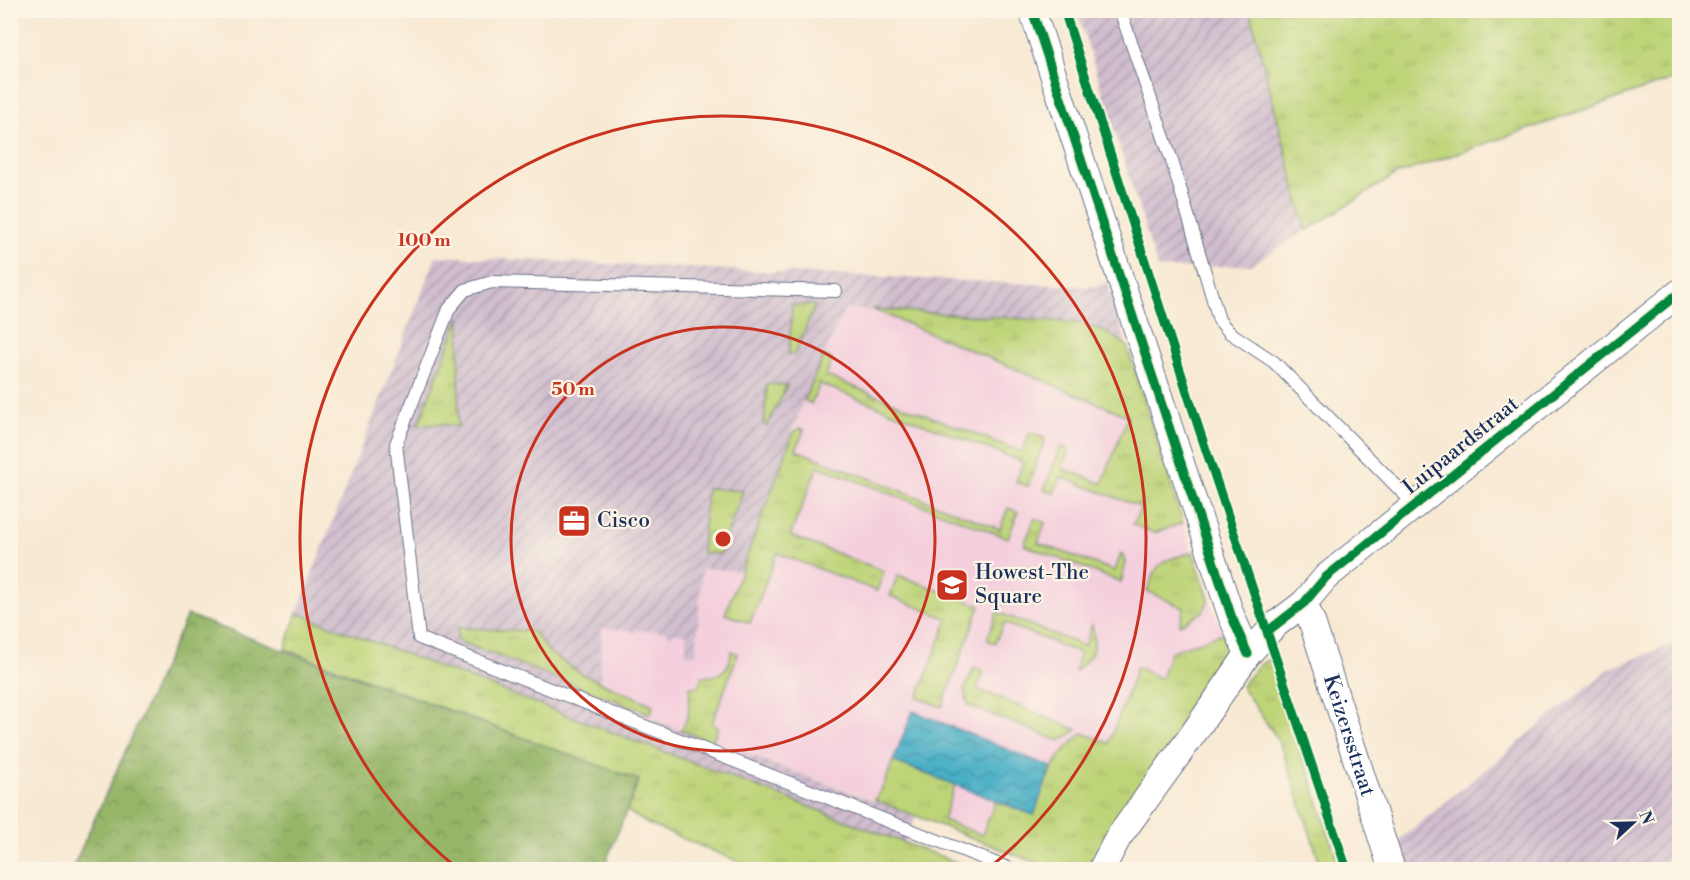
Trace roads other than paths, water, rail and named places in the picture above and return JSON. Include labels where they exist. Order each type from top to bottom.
[{"type":"street","points":[[1032,10],[1232,615],[1248,654]]},
{"type":"street","name":"Luipaardstraat","points":[[1101,870],[1118,838],[1248,654],[1275,625],[1304,603],[1326,578],[1680,292]]},
{"type":"street","name":"Keizersstraat","points":[[1304,603],[1392,870]]},
{"type":"lane","points":[[1120,10],[1172,161],[1219,320],[1229,332],[1274,362],[1416,506]]},
{"type":"lane","points":[[836,291],[492,282],[465,290],[449,309],[396,444],[419,638],[1013,870]]},
{"type":"water","points":[[913,711],[1051,767],[1034,815],[893,761]]},
{"type":"place","name":"Cisco","points":[[574,521]]},
{"type":"place","name":"Howest-The Square","points":[[952,585]]}]
